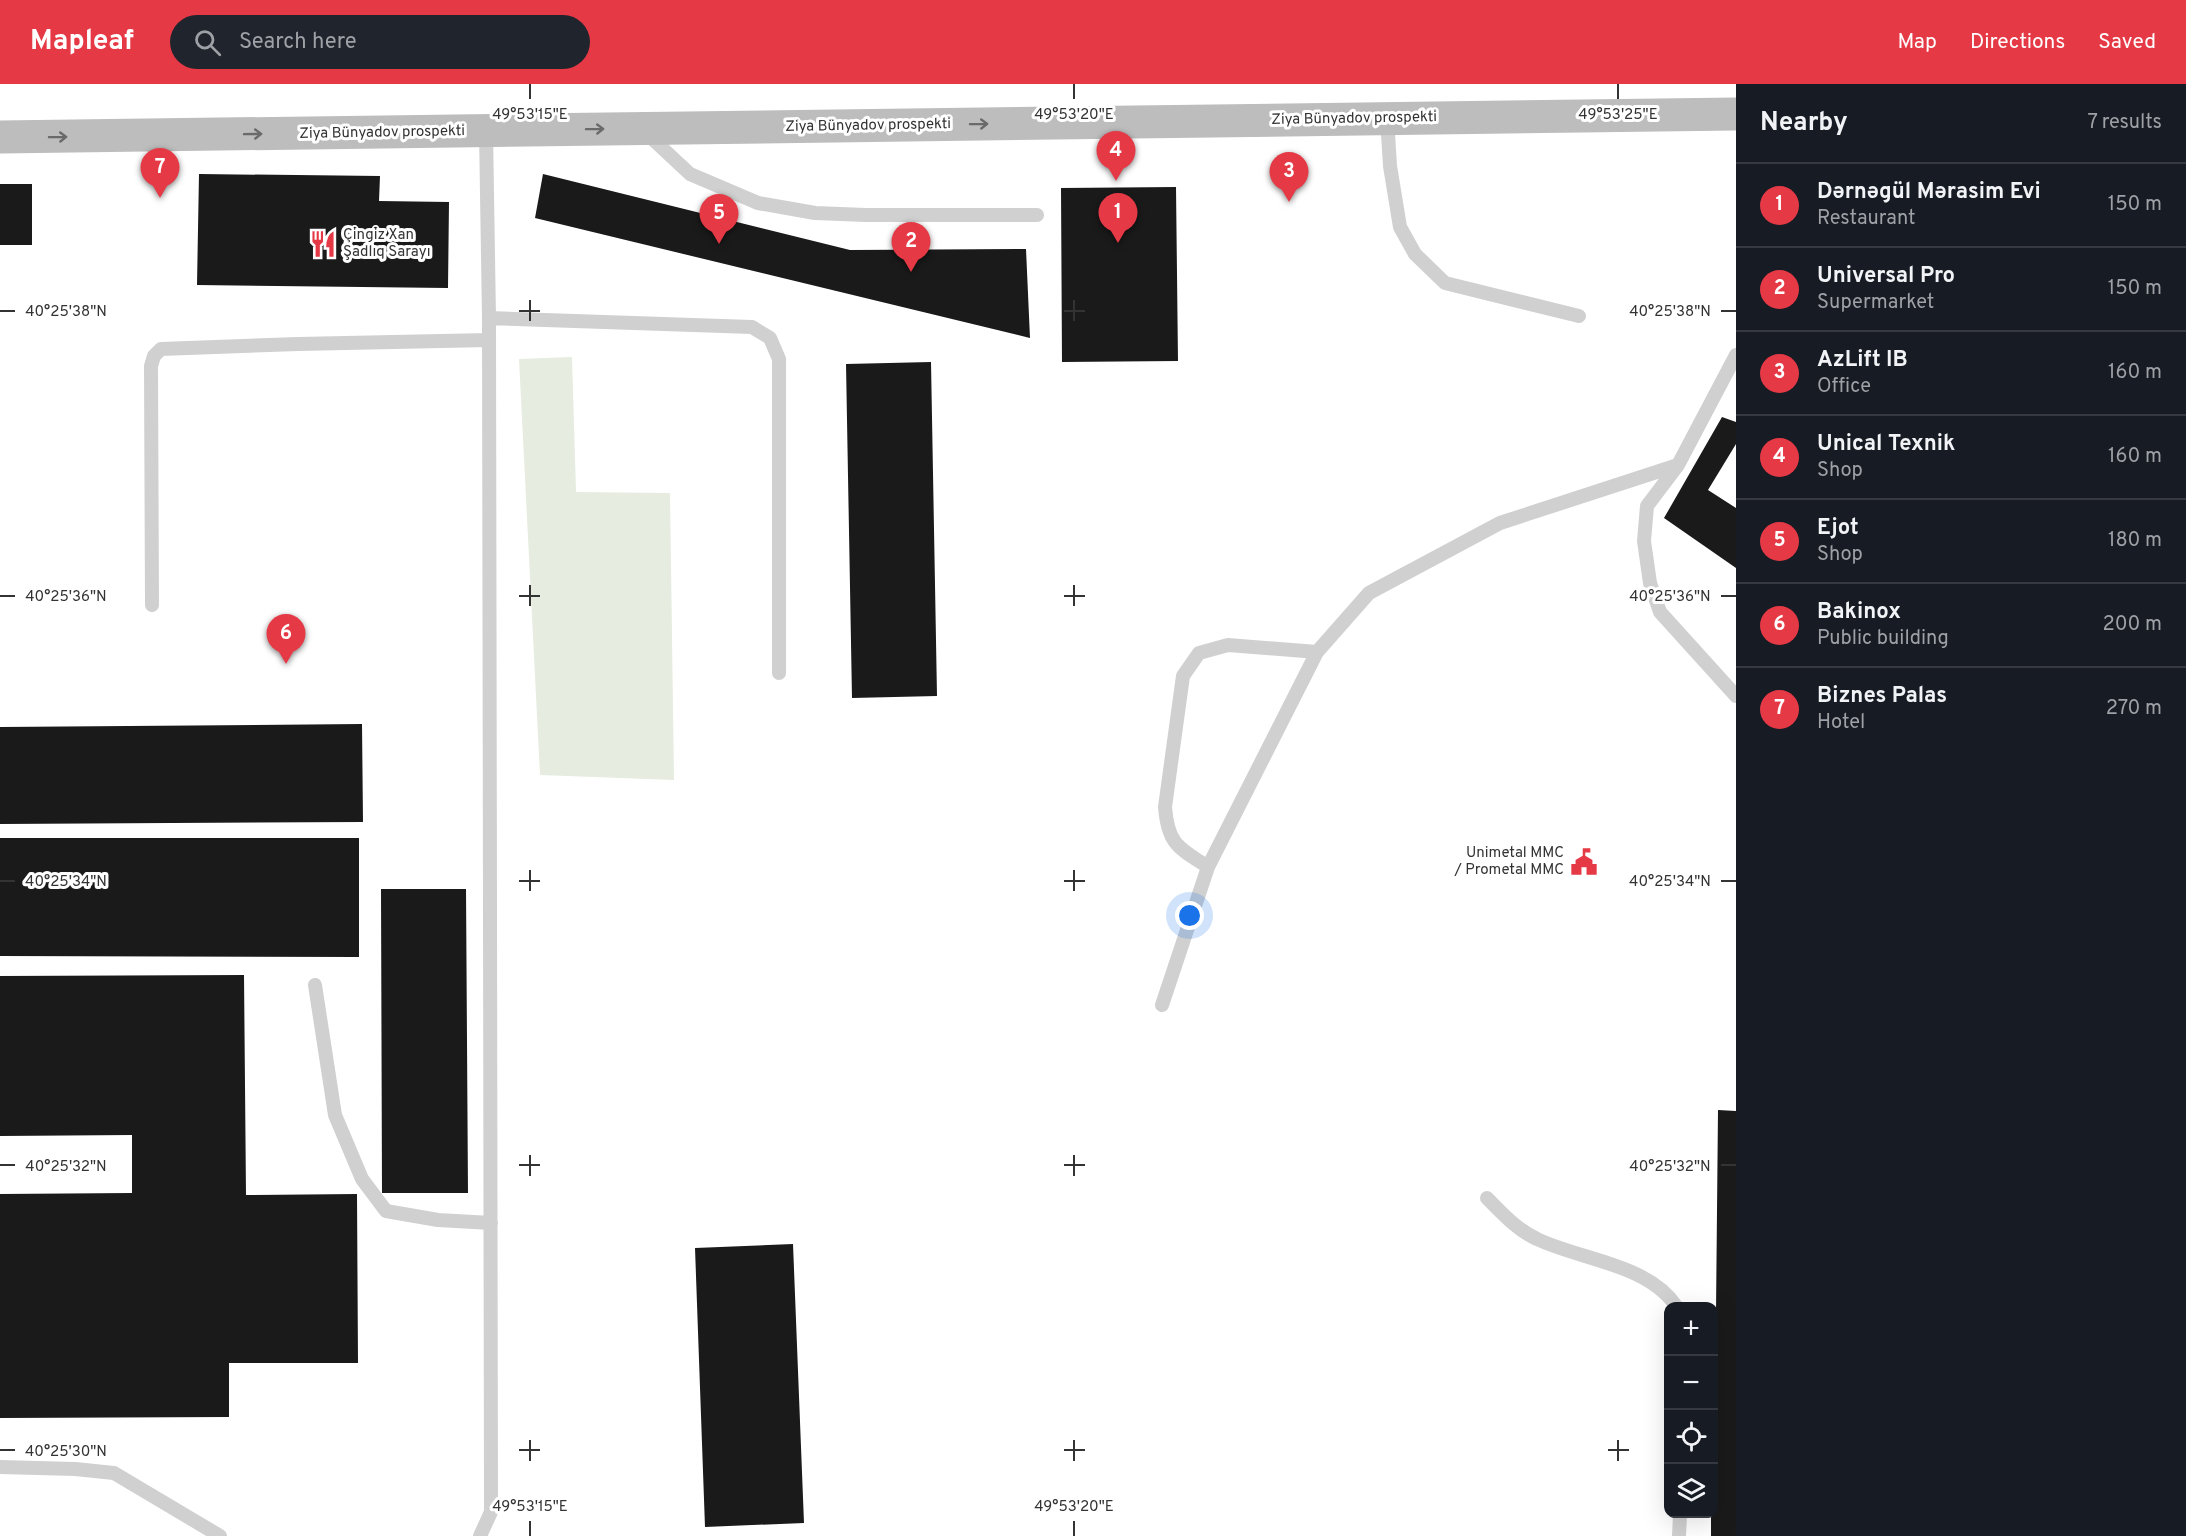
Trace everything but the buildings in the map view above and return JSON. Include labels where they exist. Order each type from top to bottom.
[{"type":"main road","name":"Ziya Bünyadov prospekti","points":[[0,137],[1736,114]]},
{"type":"lane","points":[[1387,118],[1390,166],[1400,227],[1415,254],[1445,283],[1579,316]]},
{"type":"lane","points":[[641,129],[690,174],[758,202],[815,213],[1037,215]]},
{"type":"lane","points":[[480,1536],[491,1512],[489,318],[486,131]]},
{"type":"lane","points":[[489,318],[752,327],[770,338],[779,359],[779,673]]},
{"type":"lane","points":[[152,605],[151,366],[154,356],[161,349],[489,339]]},
{"type":"lane","points":[[1736,355],[1678,465],[1647,506],[1644,541],[1650,583],[1660,612],[1736,696]]},
{"type":"lane","points":[[1162,1005],[1208,867],[1317,652],[1368,593],[1500,523],[1678,465]]},
{"type":"lane","points":[[1208,867],[1179,848],[1167,829],[1165,807],[1183,676],[1199,653],[1228,645],[1317,652]]},
{"type":"lane","points":[[315,985],[335,1115],[362,1179],[386,1211],[438,1220],[490,1223]]},
{"type":"lane","points":[[1487,1198],[1515,1226],[1535,1239],[1633,1273],[1650,1281],[1666,1293],[1673,1302]]},
{"type":"lane","points":[[0,1467],[75,1469],[114,1473],[220,1536]]},
{"type":"lane","points":[[1679,1536],[1680,1518]]},
{"type":"shaded area","points":[[572,357],[576,492],[670,493],[674,780],[540,775],[519,359]]},
{"type":"place","name":"Unical Texnik","points":[[1116,181]]},
{"type":"place","name":"Biznes Palas","points":[[160,198]]},
{"type":"place","name":"AzLift IB","points":[[1289,202]]},
{"type":"place","name":"Dərnəgül Mərasim Evi","points":[[1118,243]]},
{"type":"place","name":"Çingiz Xan Şadlıq Sarayı","points":[[323,244]]},
{"type":"place","name":"Ejot","points":[[719,244]]},
{"type":"place","name":"Universal Pro","points":[[911,272]]},
{"type":"place","name":"Bakinox","points":[[286,664]]},
{"type":"place","name":"Unimetal MMC / Prometal MMC","points":[[1584,862]]}]
